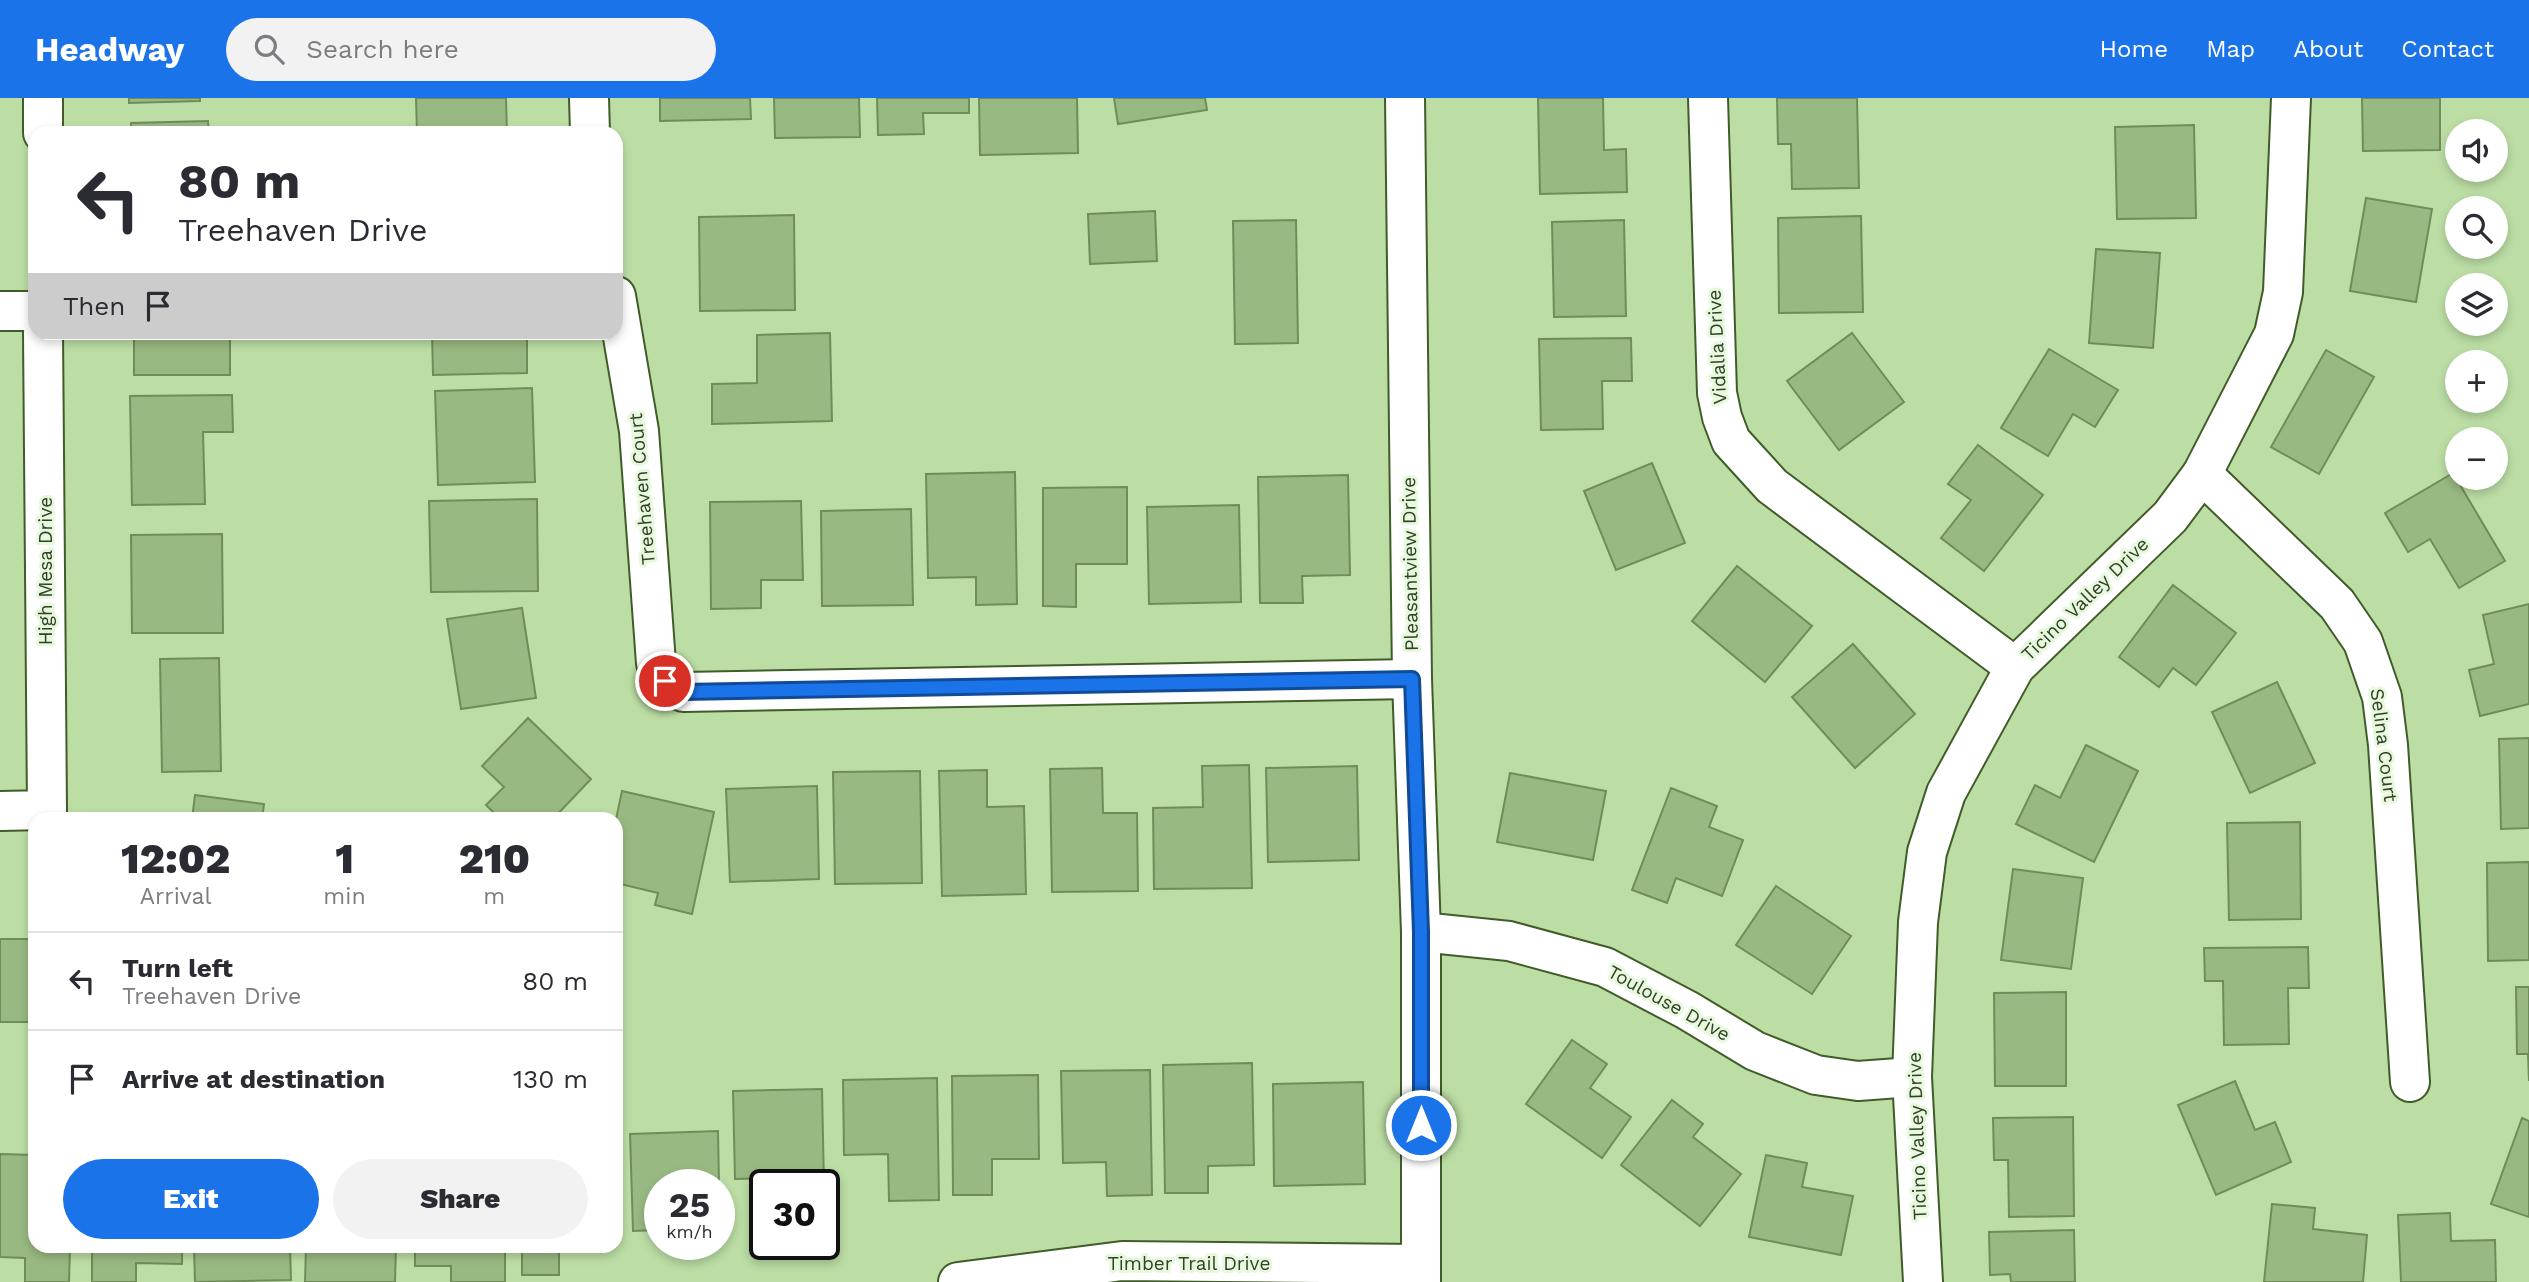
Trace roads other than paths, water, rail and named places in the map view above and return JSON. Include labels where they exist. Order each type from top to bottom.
[{"type":"street","points":[[43,98],[43,126]]},
{"type":"street","points":[[589,98],[590,126]]},
{"type":"street","name":"Pleasantview Drive","points":[[1405,98],[1412,679],[1421,932],[1421,1273]]},
{"type":"street","name":"Vidalia Drive","points":[[1708,98],[1717,393],[1731,441],[1772,486],[2015,667]]},
{"type":"street","name":"Ticino Valley Drive","points":[[1923,1282],[1912,1077],[1918,922],[1927,852],[1946,793],[2015,667],[2170,517],[2202,474],[2274,334],[2283,292],[2291,98]]},
{"type":"street","points":[[0,311],[28,311]]},
{"type":"street","name":"Treehaven Court","points":[[623,337],[639,431],[656,663],[665,681],[683,692],[1412,679]]},
{"type":"street","name":"High Mesa Drive","points":[[0,811],[47,810],[43,340]]},
{"type":"street","name":"Selina Court","points":[[2202,474],[2337,604],[2362,642],[2382,697],[2388,745],[2410,1082]]},
{"type":"street","name":"Toulouse Drive","points":[[1421,932],[1509,941],[1605,967],[1687,1010],[1755,1051],[1816,1075],[1858,1081],[1912,1077]]},
{"type":"street","name":"Timber Trail Drive","points":[[958,1282],[1122,1271],[1421,1273]]}]
